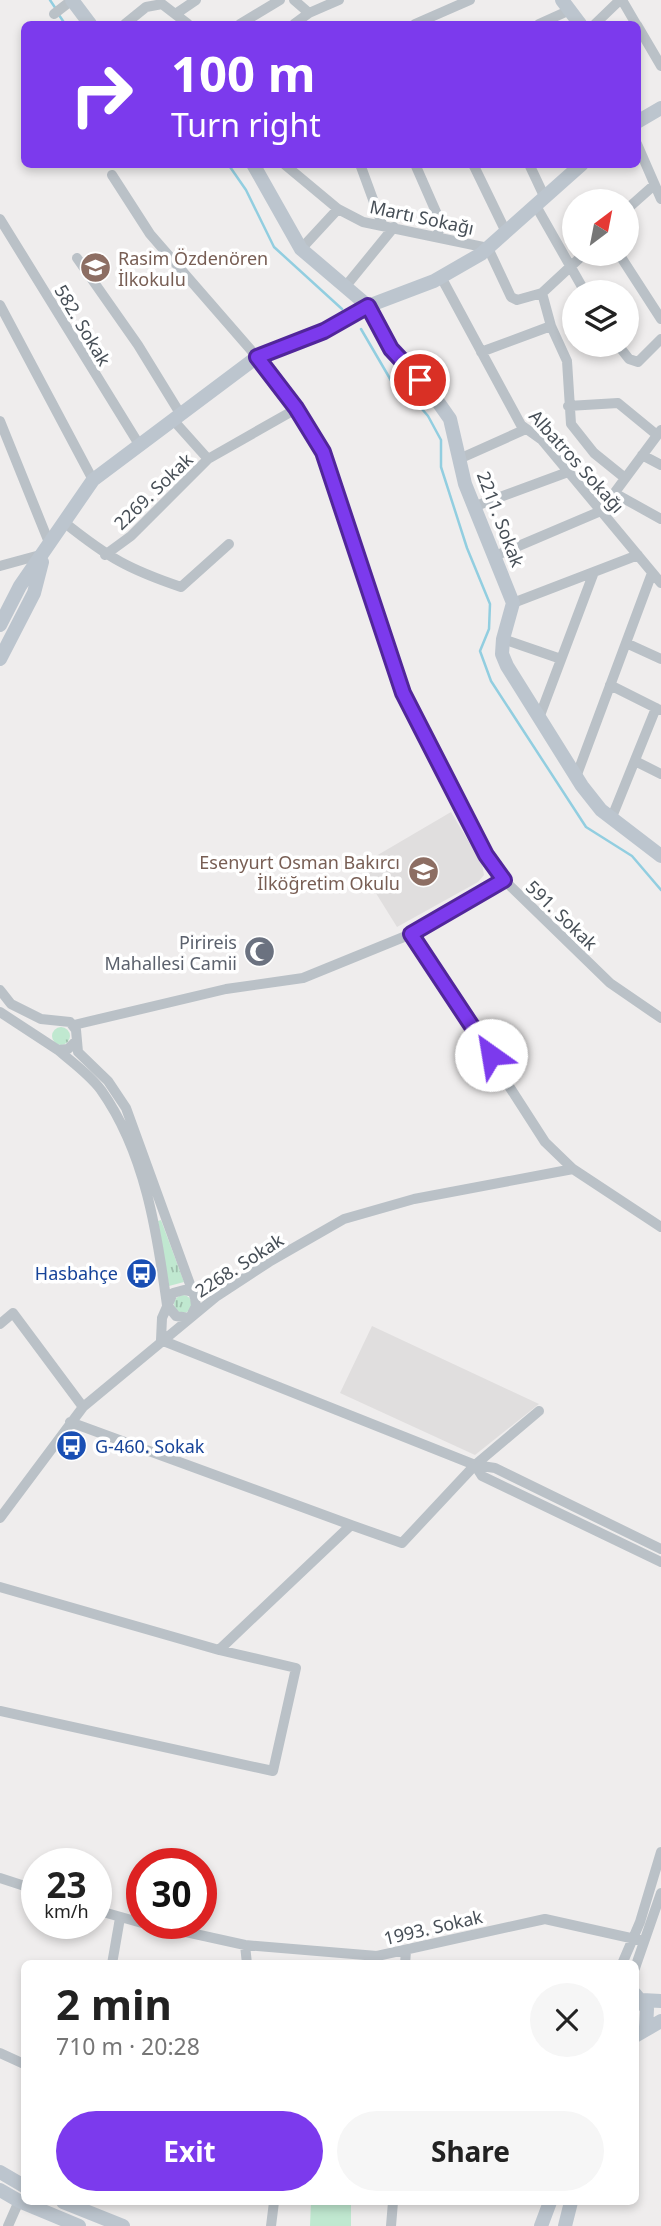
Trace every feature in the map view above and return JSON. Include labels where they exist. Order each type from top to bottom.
[{"type":"street","points":[[177,13],[196,0]]},
{"type":"street","points":[[245,21],[280,0]]},
{"type":"street","points":[[294,0],[309,13]]},
{"type":"street","points":[[298,21],[309,13],[340,0]]},
{"type":"street","points":[[422,21],[470,0]]},
{"type":"street","points":[[598,21],[621,0],[634,21]]},
{"type":"street","points":[[54,14],[74,2],[88,21]]},
{"type":"street","points":[[129,21],[146,7],[162,4],[185,21]]},
{"type":"street","points":[[544,21],[566,5],[578,21]]},
{"type":"street","points":[[641,32],[661,66]]},
{"type":"street","points":[[641,120],[661,108]]},
{"type":"street","points":[[641,154],[661,199]]},
{"type":"street","name":"2211. Sokak","points":[[255,168],[301,249],[368,306],[391,349],[431,392],[450,419],[473,507],[513,603]]},
{"type":"street","name":"Martı Sokağı","points":[[289,168],[338,209],[363,222],[488,248]]},
{"type":"street","points":[[361,168],[382,225]]},
{"type":"street","points":[[417,168],[440,221],[438,236]]},
{"type":"street","points":[[475,168],[506,232]]},
{"type":"street","points":[[530,168],[540,202],[578,280]]},
{"type":"street","points":[[0,625],[20,586],[93,480],[257,357],[324,331],[368,306],[441,277],[488,248],[578,168]]},
{"type":"street","name":"591. Sokak","points":[[111,175],[150,234],[257,357],[296,408],[323,452],[403,693],[486,855],[504,880],[610,983],[661,1018]]},
{"type":"street","points":[[639,198],[653,186]]},
{"type":"street","points":[[301,249],[338,209]]},
{"type":"street","name":"582. Sokak","points":[[1,218],[140,446]]},
{"type":"street","points":[[345,287],[394,227]]},
{"type":"street","points":[[488,248],[511,297],[523,300],[541,293],[574,266]]},
{"type":"street","points":[[78,258],[138,345],[177,418],[208,459]]},
{"type":"street","points":[[627,266],[661,318]]},
{"type":"street","name":"Albatros Sokağı","points":[[441,277],[521,425],[542,440],[661,583]]},
{"type":"street","points":[[541,293],[551,326],[567,361],[571,424],[586,443],[625,478]]},
{"type":"street","points":[[0,305],[93,480]]},
{"type":"street","points":[[481,352],[551,326]]},
{"type":"street","points":[[627,357],[638,362],[661,340]]},
{"type":"street","points":[[495,556],[601,511],[659,432],[618,403],[568,407]]},
{"type":"street","name":"2269. Sokak","points":[[105,555],[131,536],[208,459],[296,408]]},
{"type":"street","points":[[0,421],[47,550],[34,593],[0,659]]},
{"type":"street","points":[[459,459],[526,429]]},
{"type":"street","points":[[642,454],[661,465]]},
{"type":"street","points":[[473,507],[568,472]]},
{"type":"street","points":[[614,493],[661,519]]},
{"type":"street","points":[[65,523],[105,555],[133,571],[181,587],[229,544]]},
{"type":"street","points":[[0,566],[47,550]]},
{"type":"street","points":[[638,555],[513,603],[503,639],[502,654],[576,777],[601,810],[661,856]]},
{"type":"street","points":[[539,718],[594,572]]},
{"type":"street","points":[[576,777],[652,573]]},
{"type":"street","points":[[503,639],[561,659]]},
{"type":"street","points":[[626,643],[661,659]]},
{"type":"street","points":[[610,685],[659,709],[612,817]]},
{"type":"street","points":[[637,762],[661,774]]},
{"type":"street","points":[[0,990],[11,1004],[41,1019],[61,1019],[74,1025],[226,989],[303,978],[411,934],[504,880]]},
{"type":"street","points":[[411,934],[545,1142],[573,1169],[661,1227]]},
{"type":"street","points":[[0,1013],[55,1049],[89,1076],[120,1121],[150,1207],[167,1305],[176,1316],[190,1317],[196,1306],[194,1294],[126,1108],[107,1081],[78,1052],[74,1025]]},
{"type":"street","points":[[61,1019],[51,1022],[46,1030],[46,1040],[55,1049],[68,1049],[76,1041]]},
{"type":"street","name":"2268. Sokak","points":[[0,1518],[83,1407],[217,1296],[344,1219],[414,1199],[573,1169]]},
{"type":"street","points":[[217,1296],[180,1290],[173,1293],[167,1305],[161,1340],[475,1465],[495,1468],[661,1549]]},
{"type":"street","points":[[0,1324],[13,1313],[83,1407]]},
{"type":"street","points":[[70,1422],[402,1543],[475,1465],[539,1411]]},
{"type":"street","points":[[475,1465],[482,1476],[661,1562]]},
{"type":"street","points":[[219,1650],[351,1525]]},
{"type":"street","points":[[0,1587],[219,1650],[296,1668],[273,1771],[0,1711]]},
{"type":"street","points":[[636,1960],[661,1852]]},
{"type":"street","points":[[0,1878],[21,1885]]},
{"type":"street","points":[[625,1960],[639,1940],[661,1893]]},
{"type":"street","name":"1993. Sokak","points":[[112,1915],[126,1919]]},
{"type":"street","points":[[113,1960],[120,1918]]},
{"type":"street","name":"1993. Sokak","points":[[217,1939],[245,1945],[377,1956],[545,1919],[639,1940]]},
{"type":"street","points":[[245,1945],[247,1960]]},
{"type":"street","points":[[405,1960],[406,1951]]},
{"type":"street","points":[[639,1996],[661,2001]]},
{"type":"street","points":[[639,1998],[649,2018],[640,2032]]},
{"type":"street","points":[[640,2032],[661,2021]]},
{"type":"street","points":[[0,2053],[21,2063]]},
{"type":"street","points":[[0,2172],[21,2191]]},
{"type":"street","points":[[0,2190],[21,2193]]},
{"type":"street","points":[[8,2226],[21,2197]]},
{"type":"street","points":[[43,2205],[79,2226]]},
{"type":"street","points":[[70,2205],[123,2226]]},
{"type":"street","points":[[271,2226],[274,2205]]},
{"type":"street","points":[[391,2226],[393,2205]]},
{"type":"street","points":[[541,2226],[549,2205]]},
{"type":"street","points":[[565,2226],[569,2205]]},
{"type":"shaded area","name":"Esenyurt Osman Bakırcı İlköğretim Okulu","points":[[451,812],[482,864],[484,875],[478,882],[397,927],[359,866]]},
{"type":"shaded area","points":[[372,1326],[539,1404],[475,1455],[340,1393]]},
{"type":"green space","points":[[61,1027],[67,1030],[70,1036],[67,1042],[61,1045],[55,1042],[52,1036],[55,1030]]},
{"type":"green space","points":[[161,1220],[184,1282],[169,1286],[158,1221]]},
{"type":"green space","points":[[179,1295],[187,1295],[192,1304],[190,1311],[179,1313],[174,1308],[174,1300]]},
{"type":"green space","points":[[311,2205],[351,2205],[351,2226],[310,2226]]},
{"type":"waterway","points":[[50,0],[56,9]]},
{"type":"waterway","points":[[59,15],[63,21]]},
{"type":"waterway","points":[[231,168],[246,190],[274,247],[342,309]]},
{"type":"waterway","points":[[361,329],[396,389],[415,401],[428,416],[441,440],[441,467],[467,548],[490,604],[489,629],[480,651],[491,681],[586,827],[632,856],[661,890]]},
{"type":"place","name":"Rasim Özdenören İlkokulu","points":[[95,268]]},
{"type":"place","name":"Esenyurt Osman Bakırcı İlköğretim Okulu","points":[[423,872]]},
{"type":"place","name":"Pirireis Mahallesi Camii","points":[[260,952]]},
{"type":"place","name":"Hasbahçe","points":[[141,1273]]},
{"type":"place","name":"G-460. Sokak","points":[[72,1446]]},
{"type":"route","points":[[420,380],[391,349],[368,306],[324,331],[271,354],[257,357],[296,408],[323,452],[403,693],[486,855],[504,880],[411,934],[491,1055]]}]
